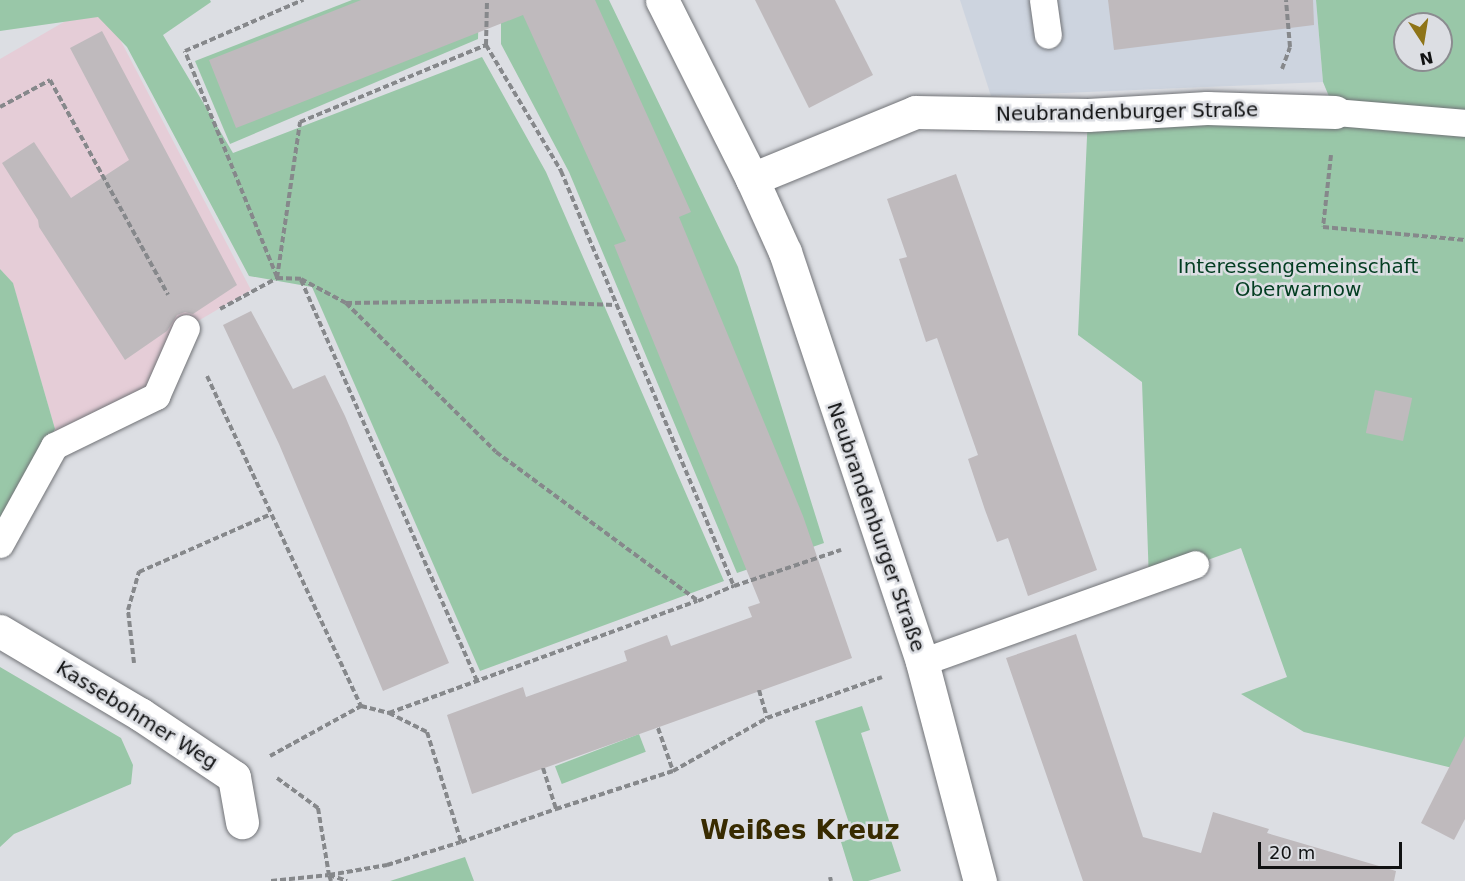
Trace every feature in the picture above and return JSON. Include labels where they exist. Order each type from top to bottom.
[{"type":"main road","name":"Neubrandenburger Straße","points":[[662,0],[753,179],[785,252],[922,662],[980,881]]},
{"type":"main road","name":"Neubrandenburger Straße","points":[[753,179],[915,112],[1088,115],[1207,108],[1335,112]]},
{"type":"main road","name":"Kassebohmer Weg","points":[[0,631],[140,714],[234,777],[242,822]]},
{"type":"lane","points":[[1043,0],[1048,35]]},
{"type":"lane","points":[[1335,112],[1465,123]]},
{"type":"lane","points":[[0,544],[54,446],[156,396],[186,328]]},
{"type":"lane","points":[[922,662],[1195,564]]},
{"type":"path","points":[[277,278],[185,51],[303,0]]},
{"type":"path","points":[[487,0],[486,45],[561,171],[734,586]]},
{"type":"path","points":[[1268,109],[1290,47],[1286,0]]},
{"type":"path","points":[[277,278],[300,122],[486,45]]},
{"type":"path","points":[[0,107],[50,80],[186,328],[362,706]]},
{"type":"path","points":[[1335,112],[1323,227],[1465,240]]},
{"type":"path","points":[[186,328],[277,278],[301,279],[346,303],[496,452],[698,601]]},
{"type":"path","points":[[301,279],[477,681]]},
{"type":"path","points":[[346,303],[507,301],[615,305]]},
{"type":"path","points":[[140,714],[128,610],[139,572],[271,514]]},
{"type":"path","points":[[389,713],[734,586],[847,549]]},
{"type":"path","points":[[271,881],[330,878],[387,865],[461,843],[556,808],[673,771],[767,718],[922,662]]},
{"type":"path","points":[[759,690],[767,718]]},
{"type":"path","points":[[234,777],[362,706],[389,713],[427,732],[461,843]]},
{"type":"path","points":[[658,728],[673,771]]},
{"type":"path","points":[[543,768],[556,808]]},
{"type":"path","points":[[330,878],[347,881]]},
{"type":"shaded area","points":[[960,0],[1316,0],[1323,82],[991,96]]},
{"type":"shaded area","points":[[100,1],[251,290],[186,328],[156,396],[54,446],[55,429],[13,284],[0,269],[0,59]]},
{"type":"green space","points":[[0,0],[210,0],[211,2],[163,35],[233,153],[482,57],[546,172],[724,581],[480,671],[312,287],[249,276],[127,47],[98,17],[0,31]]},
{"type":"green space","points":[[352,0],[479,0],[478,39],[230,144],[195,61]]},
{"type":"green space","points":[[501,0],[609,0],[738,267],[824,543],[737,573],[569,172],[501,44]]},
{"type":"green space","name":"Interessengemeinschaft Oberwarnow","points":[[1316,0],[1465,0],[1465,771],[1304,732],[1241,694],[1287,677],[1241,548],[1149,581],[1142,382],[1078,335],[1088,115],[1335,111],[1323,82]]},
{"type":"green space","points":[[0,269],[13,283],[55,429],[0,528]]},
{"type":"green space","points":[[0,667],[121,738],[133,765],[131,784],[14,834],[0,847]]},
{"type":"green space","points":[[862,706],[870,730],[861,733],[893,833],[889,834],[901,871],[868,881],[853,881],[841,842],[854,838],[815,721]]},
{"type":"green space","points":[[639,734],[646,752],[562,784],[555,766]]},
{"type":"green space","points":[[465,857],[474,881],[390,881],[431,868]]},
{"type":"building","points":[[361,0],[595,0],[691,212],[679,217],[803,516],[852,658],[472,794],[447,715],[523,687],[526,697],[627,661],[624,651],[667,635],[671,646],[752,617],[748,607],[760,603],[614,245],[626,241],[523,15],[236,128],[209,60]]},
{"type":"building","points":[[755,0],[835,0],[873,75],[809,108]]},
{"type":"building","points":[[1108,0],[1313,0],[1314,25],[1114,50]]},
{"type":"building","points":[[102,31],[237,285],[193,314],[185,312],[177,315],[167,331],[125,360],[39,227],[38,220],[2,163],[34,142],[71,198],[129,160],[70,48]]},
{"type":"building","points":[[956,174],[1097,570],[1028,596],[1008,538],[997,542],[985,510],[968,459],[978,455],[937,338],[926,342],[899,259],[907,257],[887,199]]},
{"type":"building","points":[[251,311],[293,389],[325,375],[345,416],[449,663],[383,691],[279,444],[223,325]]},
{"type":"building","points":[[1375,390],[1412,398],[1403,441],[1366,433]]},
{"type":"building","points":[[1076,634],[1143,837],[1201,853],[1213,812],[1269,829],[1267,833],[1396,871],[1394,881],[1083,881],[1006,658]]},
{"type":"building","points":[[1465,736],[1465,819],[1454,840],[1421,823]]},
{"type":"district","name":"Weißes Kreuz","points":[[800,831]]}]
